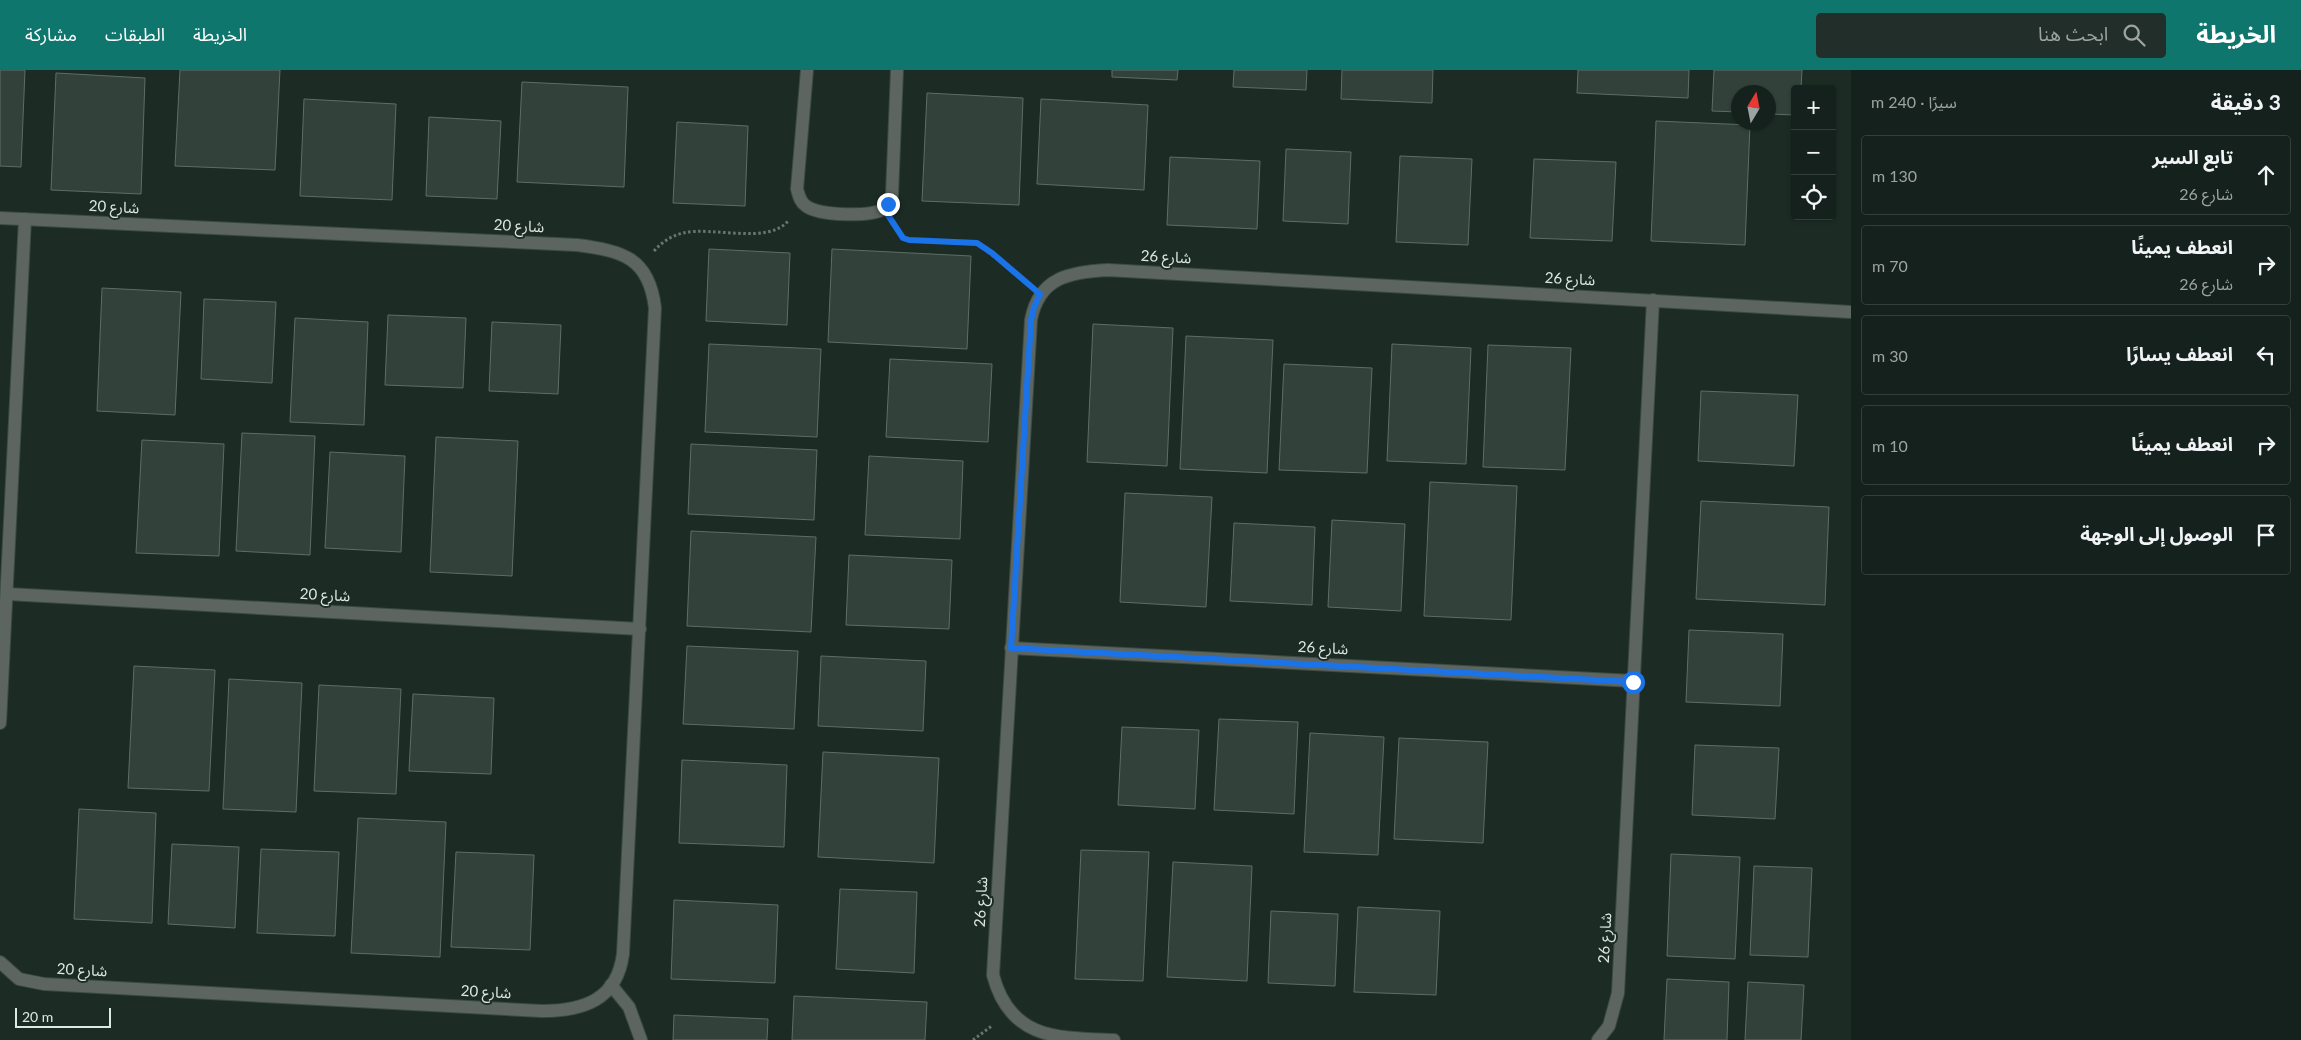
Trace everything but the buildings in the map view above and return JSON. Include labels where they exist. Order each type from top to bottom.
[{"type":"street","points":[[807,70],[797,189],[802,203],[818,211],[868,215],[884,209],[892,195],[897,70]]},
{"type":"street","name":"شارع 20","points":[[0,218],[577,245],[621,254],[640,266],[651,284],[655,308],[623,954],[618,972],[602,996],[573,1010],[542,1011],[44,984],[19,979],[0,962]]},
{"type":"street","points":[[0,723],[8,594],[25,219]]},
{"type":"street","name":"شارع 26","points":[[1114,1040],[1061,1038],[1043,1034],[1029,1028],[1009,1012],[1001,1001],[996,987],[993,965],[1031,320],[1040,294],[1049,285],[1073,273],[1108,270],[1851,312]]},
{"type":"street","name":"شارع 26","points":[[1598,1040],[1609,1026],[1614,1015],[1618,994],[1653,300]]},
{"type":"street","name":"شارع 20","points":[[8,594],[640,629]]},
{"type":"street","name":"شارع 26","points":[[1011,648],[1633,682]]},
{"type":"street","points":[[610,985],[629,1007],[641,1040]]},
{"type":"path","points":[[640,266],[665,240],[684,233],[772,232],[785,224],[802,203]]},
{"type":"path","points":[[884,209],[903,238],[909,240],[977,243],[992,253],[1040,294]]},
{"type":"route","points":[[888,204],[884,209],[903,238],[909,240],[977,243],[985,247],[1040,294],[1031,320],[1011,648],[1633,682]]}]
